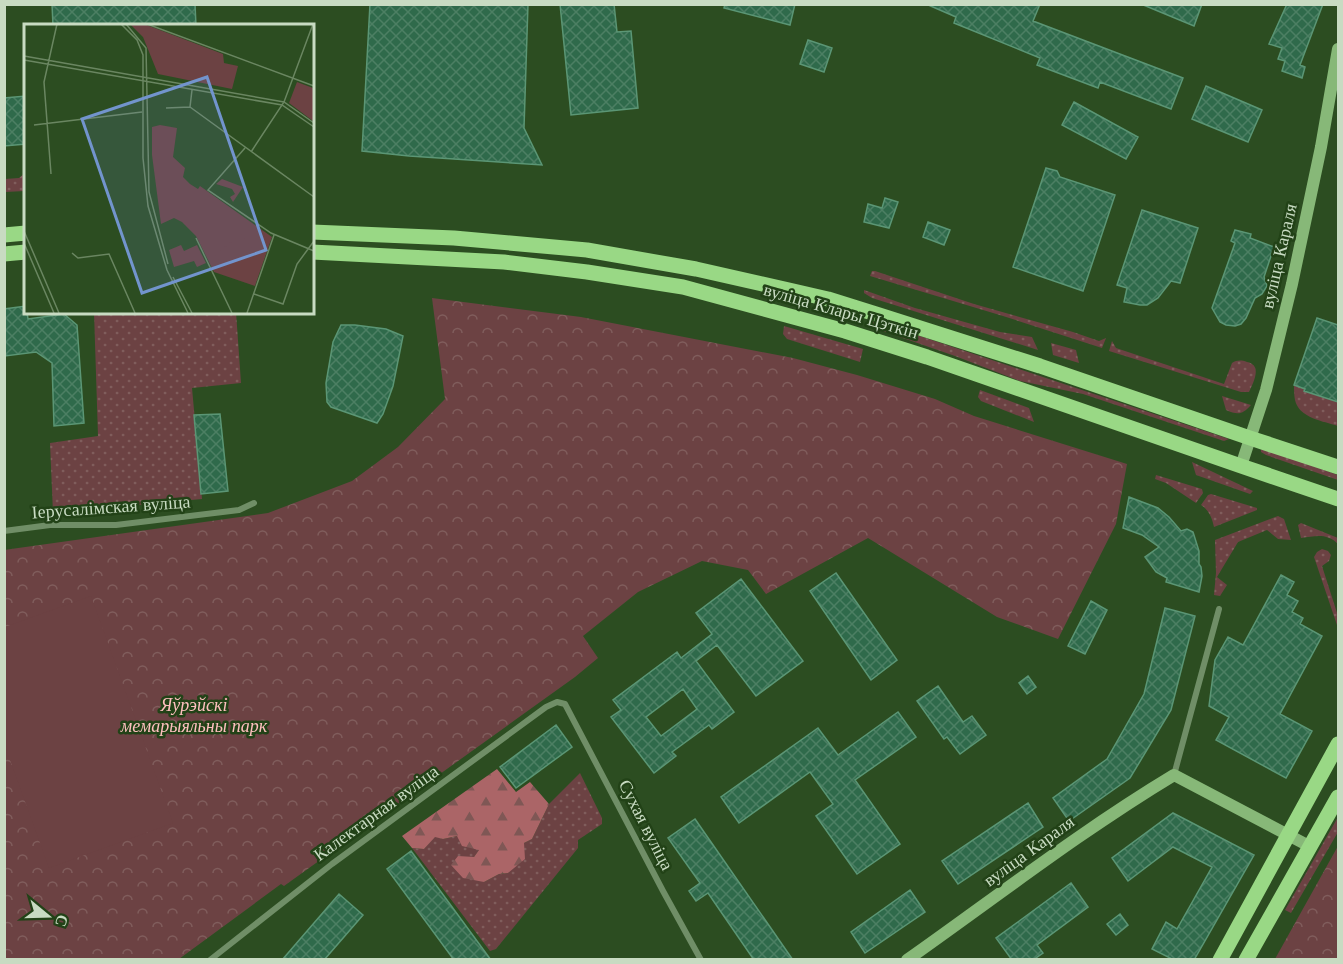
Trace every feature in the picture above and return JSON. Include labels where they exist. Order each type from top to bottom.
[{"type":"main road","name":"вуліца Караля","points":[[1241,466],[1263,403],[1274,361],[1305,224],[1338,49]]},
{"type":"main road","name":"вуліца Клары Цэткін","points":[[314,232],[422,236],[587,250],[696,269],[828,299],[1040,366],[1338,468]]},
{"type":"main road","points":[[4,235],[24,233]]},
{"type":"main road","points":[[4,254],[24,252]]},
{"type":"main road","name":"вуліца Клары Цэткін","points":[[314,252],[504,262],[683,287],[845,331],[927,357],[1338,499]]},
{"type":"main road","points":[[1220,960],[1338,744]]},
{"type":"main road","name":"вуліца Караля","points":[[907,960],[1107,818],[1174,775]]},
{"type":"main road","points":[[1174,775],[1311,847]]},
{"type":"main road","points":[[1246,960],[1338,797]]},
{"type":"street","name":"Іерусалімская вуліца","points":[[4,531],[50,525],[116,525],[239,510],[254,503]]},
{"type":"street","points":[[1174,775],[1219,609]]},
{"type":"street","name":"Калектарная вуліца","points":[[210,960],[332,864],[546,707],[557,702],[565,704]]},
{"type":"street","name":"Сухая вуліца","points":[[565,704],[701,960]]},
{"type":"green space","points":[[24,174],[24,191],[5,192],[5,179],[19,178]]},
{"type":"green space","points":[[872,271],[1099,341],[1106,338],[1102,348],[870,276]]},
{"type":"green space","points":[[864,290],[915,308],[1000,332],[1032,337],[1038,350],[872,298],[864,293]]},
{"type":"green space","name":"Яўрэйскі мемарыяльны парк","points":[[432,298],[581,317],[793,358],[935,399],[974,416],[1127,464],[1116,524],[1058,639],[997,617],[868,538],[766,594],[748,570],[702,561],[638,592],[583,636],[598,658],[575,677],[284,886],[281,884],[179,959],[5,959],[4,550],[268,513],[352,481],[398,447],[445,399]]},
{"type":"green space","points":[[94,314],[236,314],[241,383],[192,388],[202,499],[53,513],[50,443],[98,436]]},
{"type":"green space","points":[[871,323],[1229,439],[1224,441],[1083,394],[1020,381],[874,328]]},
{"type":"green space","points":[[784,326],[863,349],[860,362],[787,339],[783,334]]},
{"type":"green space","points":[[1112,341],[1116,348],[1224,384],[1232,363],[1245,361],[1255,367],[1254,379],[1249,392],[1241,392],[1109,351]]},
{"type":"green space","points":[[1051,343],[1076,350],[1079,363],[1053,355]]},
{"type":"green space","points":[[1294,385],[1338,402],[1338,426],[1312,418],[1301,411],[1295,400]]},
{"type":"green space","points":[[980,390],[1029,408],[1034,422],[981,401],[978,397]]},
{"type":"green space","points":[[1222,396],[1251,405],[1245,411],[1234,413],[1226,410]]},
{"type":"green space","points":[[1264,448],[1338,475],[1338,480],[1266,455],[1261,452]]},
{"type":"green space","points":[[1192,462],[1253,491],[1250,494],[1196,475]]},
{"type":"green space","points":[[1156,475],[1202,489],[1203,493],[1196,503],[1166,483],[1155,479]]},
{"type":"green space","points":[[1211,494],[1257,508],[1257,510],[1214,527],[1210,514],[1201,505]]},
{"type":"green space","points":[[1278,516],[1284,519],[1291,540],[1278,539],[1267,530],[1238,542],[1217,577],[1227,585],[1220,596],[1214,595],[1215,540]]},
{"type":"green space","points":[[1301,523],[1338,538],[1338,544],[1325,537],[1301,538],[1298,525]]},
{"type":"green space","points":[[1322,549],[1331,555],[1329,561],[1322,566],[1338,616],[1338,628],[1314,557]]},
{"type":"green space","points":[[91,596],[173,823],[49,868],[5,746],[5,627]]},
{"type":"green space","points":[[497,769],[516,792],[530,782],[549,804],[532,839],[524,843],[525,859],[508,873],[499,874],[484,882],[463,878],[451,865],[458,856],[474,857],[479,850],[462,846],[457,836],[443,839],[435,837],[424,849],[412,848],[402,836]]},
{"type":"green space","points":[[580,773],[602,818],[602,824],[578,840],[578,848],[496,949],[490,951],[412,848],[424,849],[435,836],[443,839],[457,836],[480,849],[474,857],[458,857],[484,882],[499,874],[508,873],[524,843],[532,839],[549,804]]},
{"type":"green space","points":[[1338,817],[1338,832],[1291,913],[1285,910]]},
{"type":"green space","points":[[1338,846],[1338,959],[1275,959]]},
{"type":"building","points":[[52,4],[195,4],[196,24],[53,24]]},
{"type":"building","points":[[370,4],[528,4],[524,128],[542,165],[362,151]]},
{"type":"building","points":[[560,4],[614,4],[617,32],[631,31],[638,108],[571,115]]},
{"type":"building","points":[[725,4],[795,4],[790,25],[724,8]]},
{"type":"building","points":[[926,4],[1040,4],[1033,21],[1183,78],[1171,109],[1100,82],[1098,88],[1037,65],[1040,58],[954,23],[956,17]]},
{"type":"building","points":[[1141,4],[1202,4],[1194,26]]},
{"type":"building","points":[[1287,4],[1323,4],[1300,65],[1305,67],[1302,78],[1282,71],[1285,61],[1278,59],[1282,48],[1269,44]]},
{"type":"building","points":[[808,40],[832,48],[824,72],[800,64]]},
{"type":"building","points":[[1206,86],[1262,110],[1248,142],[1192,119]]},
{"type":"building","points":[[24,96],[24,144],[4,146],[4,98]]},
{"type":"building","points":[[1074,102],[1138,137],[1126,159],[1062,125]]},
{"type":"building","points":[[1046,168],[1057,171],[1060,177],[1115,195],[1083,291],[1013,267]]},
{"type":"building","points":[[885,198],[898,202],[889,228],[864,222],[868,204],[882,208]]},
{"type":"building","points":[[1142,210],[1198,228],[1180,283],[1171,281],[1158,298],[1147,305],[1124,302],[1127,288],[1117,285]]},
{"type":"building","points":[[928,222],[950,230],[944,245],[923,237]]},
{"type":"building","points":[[1235,230],[1251,234],[1250,238],[1274,247],[1264,277],[1267,286],[1262,294],[1255,298],[1246,318],[1241,324],[1235,326],[1220,322],[1212,308],[1235,243],[1231,241]]},
{"type":"building","points":[[24,306],[24,314],[27,314],[28,319],[64,314],[77,325],[84,423],[54,426],[52,363],[36,352],[5,356],[4,309]]},
{"type":"building","points":[[1317,318],[1338,325],[1338,402],[1304,391],[1305,389],[1294,385]]},
{"type":"building","points":[[341,325],[386,329],[403,336],[393,386],[383,414],[377,423],[331,407],[327,402],[326,383],[333,342]]},
{"type":"building","points":[[220,414],[228,491],[201,494],[194,415]]},
{"type":"building","points":[[1129,497],[1158,508],[1181,531],[1187,529],[1193,532],[1199,551],[1202,576],[1199,592],[1166,582],[1167,578],[1156,572],[1145,557],[1159,547],[1142,535],[1123,528]]},
{"type":"building","points":[[836,573],[897,660],[871,680],[810,591]]},
{"type":"building","points":[[1281,575],[1294,582],[1287,595],[1298,601],[1292,612],[1303,618],[1300,624],[1322,636],[1280,714],[1312,731],[1286,778],[1216,740],[1229,717],[1209,706],[1215,660],[1228,637],[1243,645]]},
{"type":"building","points":[[741,579],[803,661],[756,696],[717,645],[696,661],[734,712],[712,729],[709,725],[672,752],[676,756],[654,773],[611,717],[621,710],[613,700],[677,652],[681,658],[712,634],[696,613]],"holes":[[[683,689],[697,709],[661,736],[646,717]]]},
{"type":"building","points":[[1091,601],[1107,610],[1085,654],[1068,646]]},
{"type":"building","points":[[1165,608],[1195,616],[1171,710],[1130,778],[1069,821],[1053,798],[1107,759],[1144,694]]},
{"type":"building","points":[[1028,676],[1036,687],[1027,694],[1019,683]]},
{"type":"building","points":[[938,686],[963,722],[972,716],[986,735],[960,754],[947,737],[944,739],[917,701]]},
{"type":"building","points":[[898,712],[916,737],[855,780],[900,844],[857,874],[816,816],[833,804],[810,772],[739,823],[721,797],[818,728],[838,755]]},
{"type":"building","points":[[556,725],[572,747],[516,788],[500,767]]},
{"type":"building","points":[[1028,803],[1043,827],[958,884],[942,861]]},
{"type":"building","points":[[1173,813],[1254,855],[1194,960],[1174,960],[1152,949],[1166,922],[1177,929],[1212,867],[1173,847],[1128,881],[1112,858]]},
{"type":"building","points":[[695,819],[793,960],[754,960],[708,893],[696,901],[689,891],[700,883],[668,838]]},
{"type":"building","points":[[411,851],[491,960],[454,960],[387,869]]},
{"type":"building","points":[[1071,883],[1088,907],[1037,945],[1043,953],[1033,960],[1012,960],[996,938]]},
{"type":"building","points":[[910,890],[925,912],[865,953],[851,932]]},
{"type":"building","points":[[339,894],[363,915],[324,960],[282,960]]},
{"type":"building","points":[[1120,914],[1128,925],[1116,935],[1107,924]]}]
